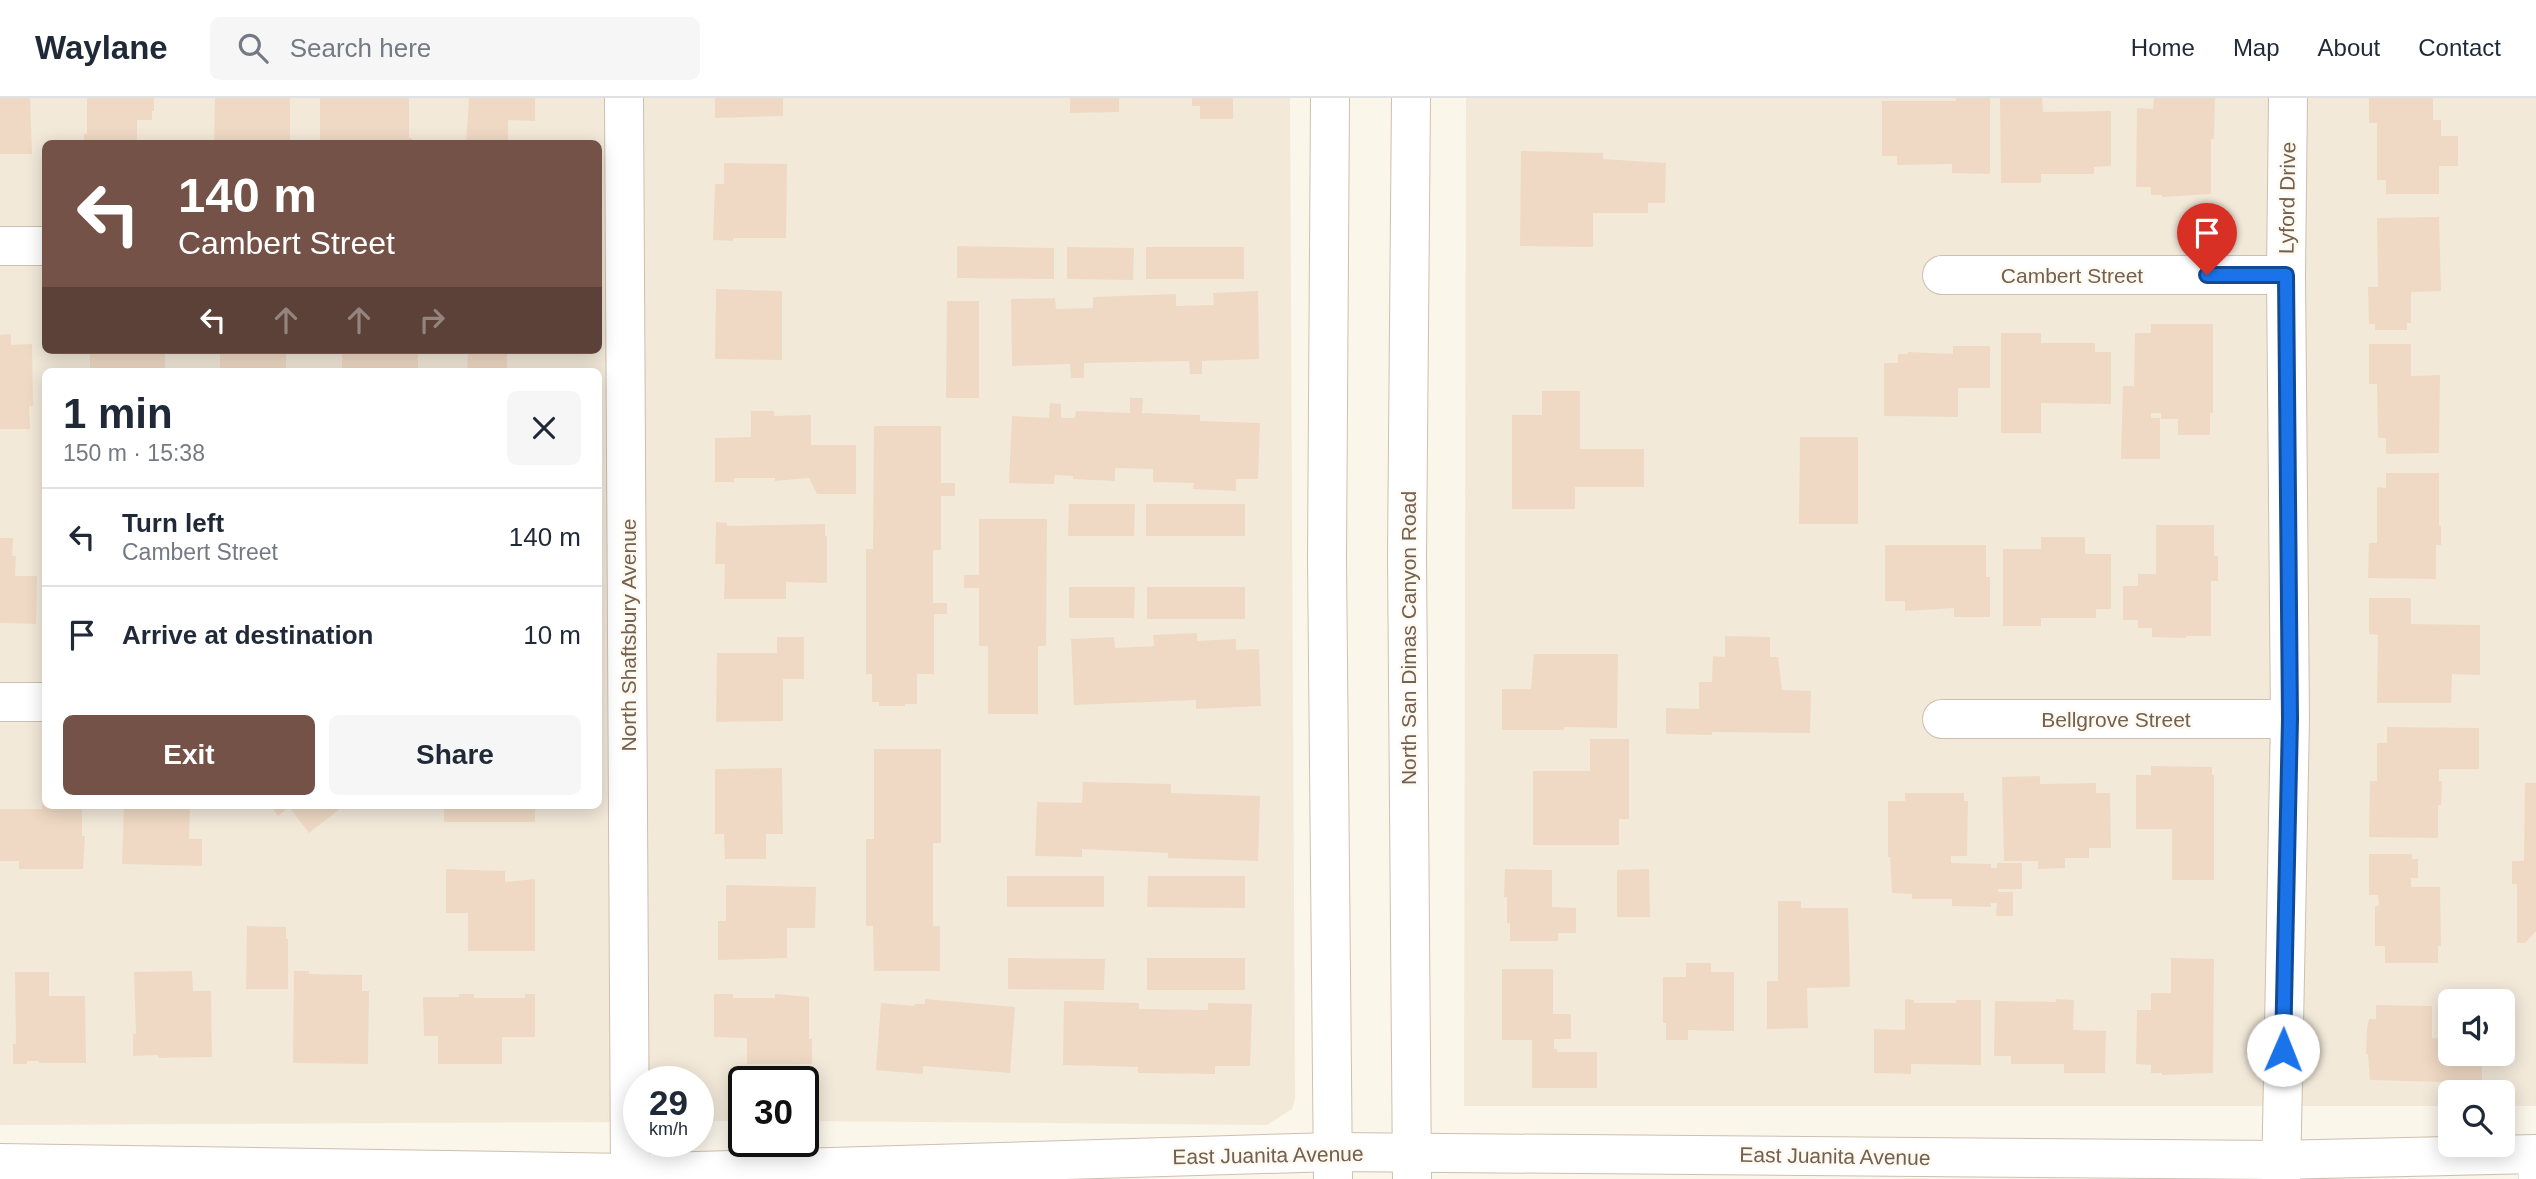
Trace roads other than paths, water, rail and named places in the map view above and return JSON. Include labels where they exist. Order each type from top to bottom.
[{"type":"street","name":"North Shaftsbury Avenue","points":[[624,98],[612,244],[630,1172]]},
{"type":"street","points":[[1330,98],[1327,559],[1333,1165]]},
{"type":"street","name":"North San Dimas Canyon Road","points":[[1410,98],[1407,570],[1412,1165]]},
{"type":"street","name":"Lyford Drive","points":[[2280,1170],[2290,719],[2286,275],[2288,98]]},
{"type":"street","points":[[0,246],[42,246]]},
{"type":"street","name":"Cambert Street","points":[[1942,275],[2286,275]]},
{"type":"street","points":[[0,702],[42,702]]},
{"type":"street","name":"Bellgrove Street","points":[[1942,719],[2290,719]]},
{"type":"street","name":"East Juanita Avenue","points":[[1,1168],[462,1175],[1333,1165],[2280,1170],[2532,1162]]}]
